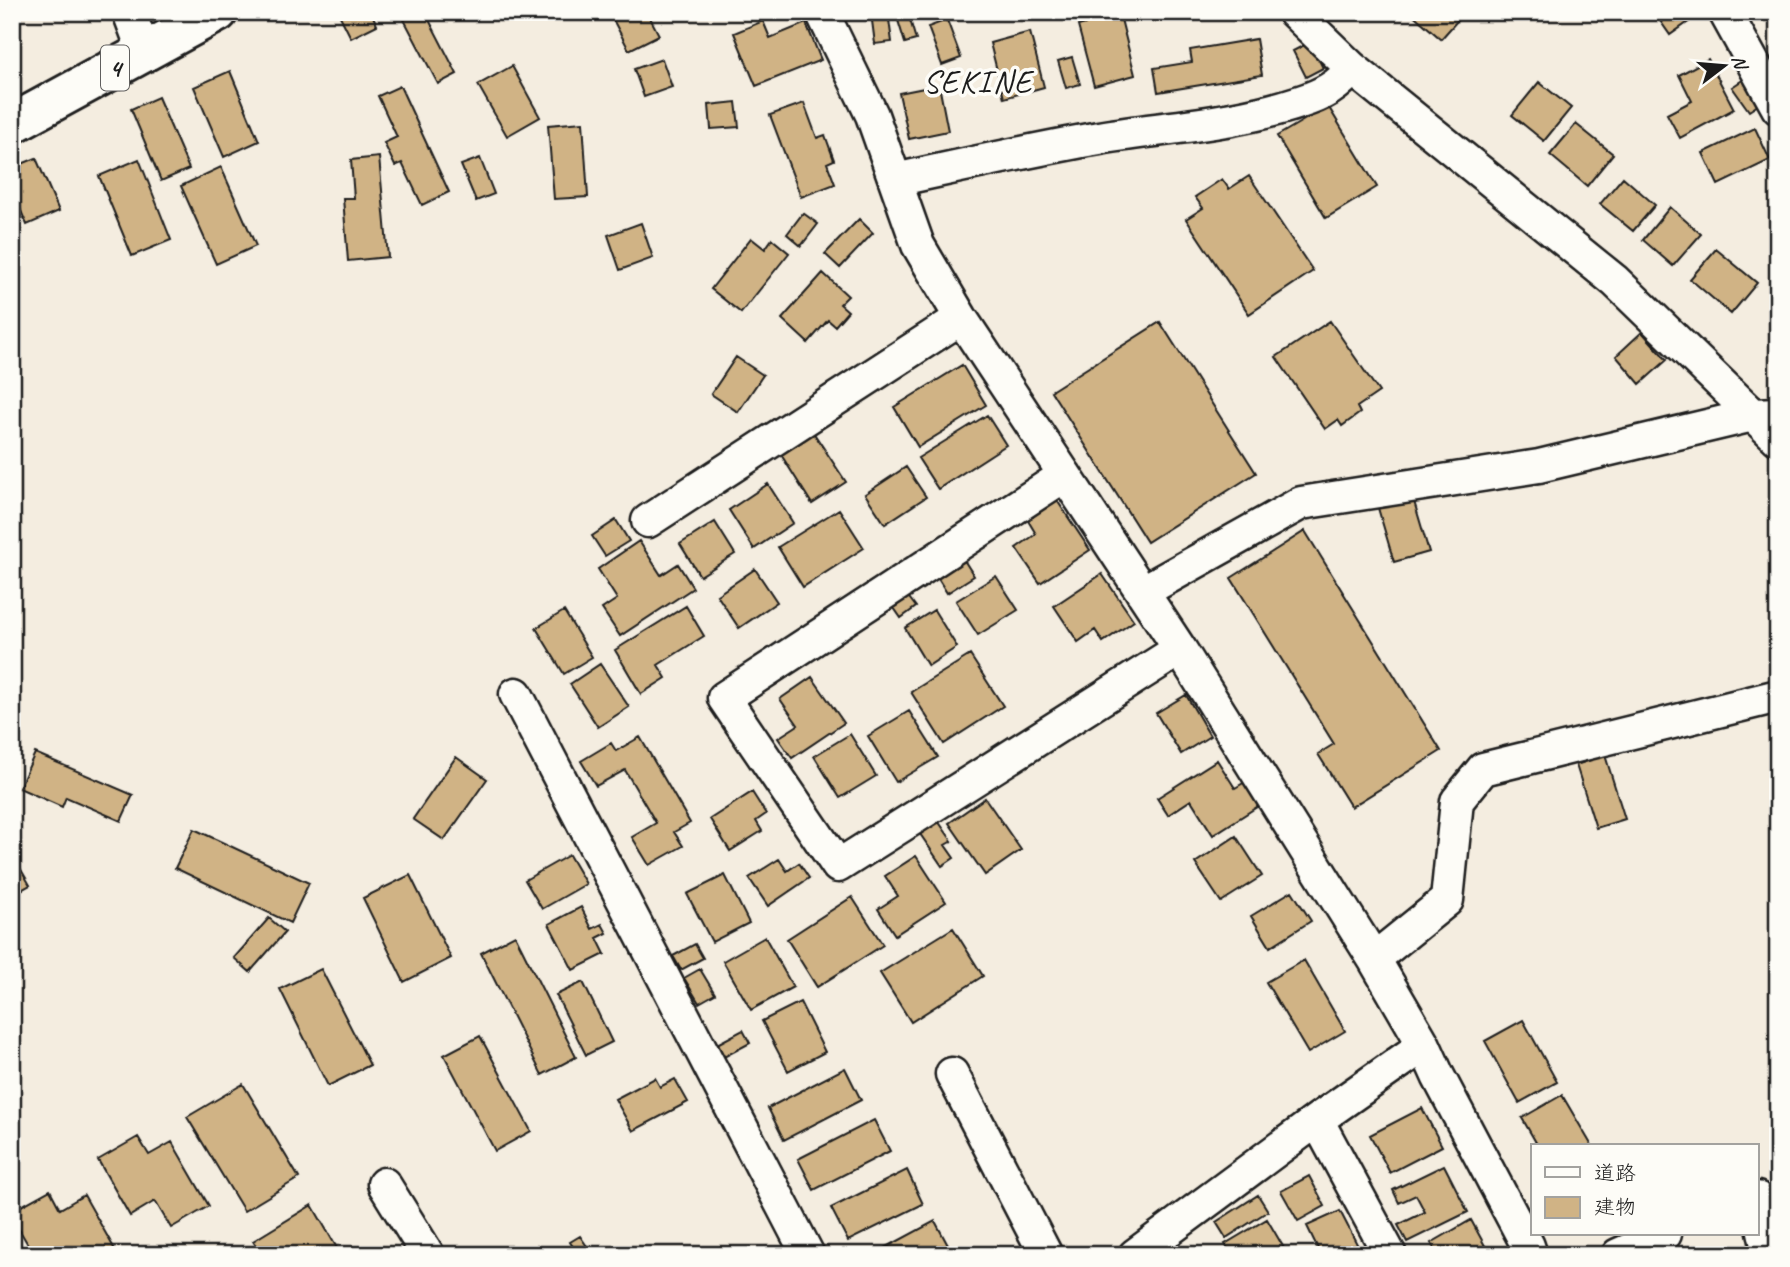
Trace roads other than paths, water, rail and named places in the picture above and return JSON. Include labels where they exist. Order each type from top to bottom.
[{"type":"main road","name":"4","points":[[12,124],[218,12]]},
{"type":"street","points":[[129,12],[144,52]]},
{"type":"street","points":[[822,12],[872,115],[918,245],[961,318],[1180,649],[1374,959],[1424,1045],[1531,1255]]},
{"type":"street","points":[[1294,12],[1352,68],[1615,281],[1766,415],[1778,439]]},
{"type":"street","points":[[1725,12],[1778,108]]},
{"type":"street","points":[[895,180],[1103,138],[1252,116],[1302,102],[1322,93],[1341,83],[1352,68]]},
{"type":"street","points":[[648,521],[961,318]]},
{"type":"street","points":[[1142,592],[1301,503],[1539,466],[1766,415]]},
{"type":"street","points":[[1065,475],[724,698],[838,866],[1180,649]]},
{"type":"street","points":[[516,694],[808,1255]]},
{"type":"street","points":[[1374,959],[1447,900],[1457,802],[1483,769],[1778,696]]},
{"type":"street","points":[[1135,1255],[1317,1119],[1424,1045]]},
{"type":"street","points":[[951,1074],[1046,1255]]},
{"type":"street","points":[[1317,1119],[1390,1255]]},
{"type":"street","points":[[384,1184],[428,1255]]},
{"type":"street","points":[[1758,1192],[1778,1184]]},
{"type":"street","points":[[1758,1203],[1769,1255]]},
{"type":"street","points":[[1618,1255],[1661,1236]]},
{"type":"district","name":"SEKINE","points":[[978,81]]}]
